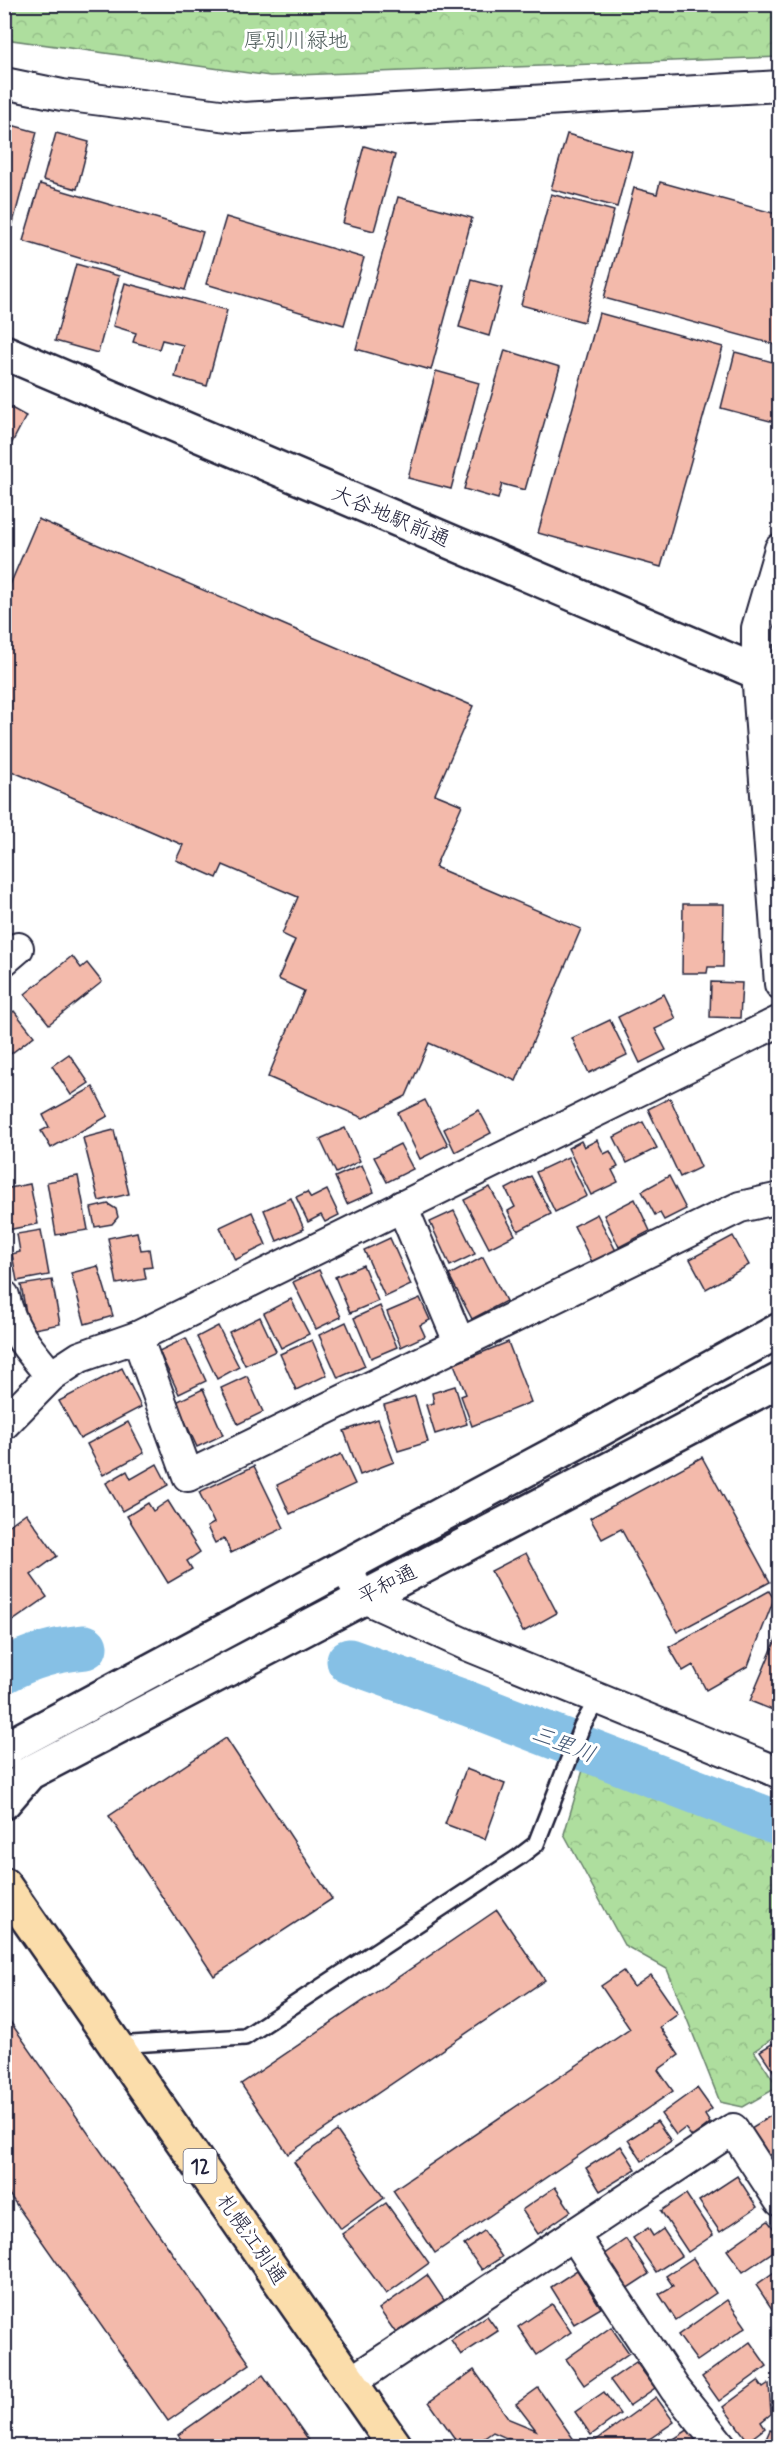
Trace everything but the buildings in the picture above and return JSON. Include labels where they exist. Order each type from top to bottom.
[{"type":"highway","name":"札幌江別通","points":[[4,1885],[352,2381],[395,2446]]},
{"type":"street","points":[[4,83],[62,95],[244,118],[780,86]]},
{"type":"street","name":"大谷地駅前通","points":[[4,352],[768,675]]},
{"type":"street","points":[[780,549],[757,628],[768,675],[780,984]]},
{"type":"street","points":[[4,1425],[51,1376],[80,1357],[137,1337],[780,1020]]},
{"type":"street","points":[[137,1337],[188,1476],[740,1207],[780,1198]]},
{"type":"street","points":[[402,1206],[459,1342]]},
{"type":"street","points":[[4,1296],[10,1319],[18,1336],[51,1376]]},
{"type":"street","name":"平和通","points":[[4,1753],[10,1746],[579,1441],[780,1330]]},
{"type":"street","name":"平和通","points":[[4,1802],[29,1773],[780,1380]]},
{"type":"street","points":[[344,1566],[362,1597],[467,1646],[780,1773]]},
{"type":"street","points":[[352,2381],[733,2129],[780,2201]]},
{"type":"street","points":[[573,2234],[675,2389],[721,2446]]},
{"type":"lane","points":[[115,2045],[245,2037],[536,1844],[582,1726],[597,1700]]},
{"type":"green space","name":"厚別川緑地","points":[[5,4],[779,5],[779,57],[270,76],[5,39]]},
{"type":"green space","points":[[586,1760],[779,1826],[779,2034],[754,2051],[778,2087],[743,2107],[720,2102],[667,1969],[624,1945],[564,1834]]},
{"type":"waterway","name":"三里川","points":[[4,1671],[43,1654],[85,1647]]},
{"type":"waterway","name":"三里川","points":[[349,1661],[469,1704],[780,1824]]}]
